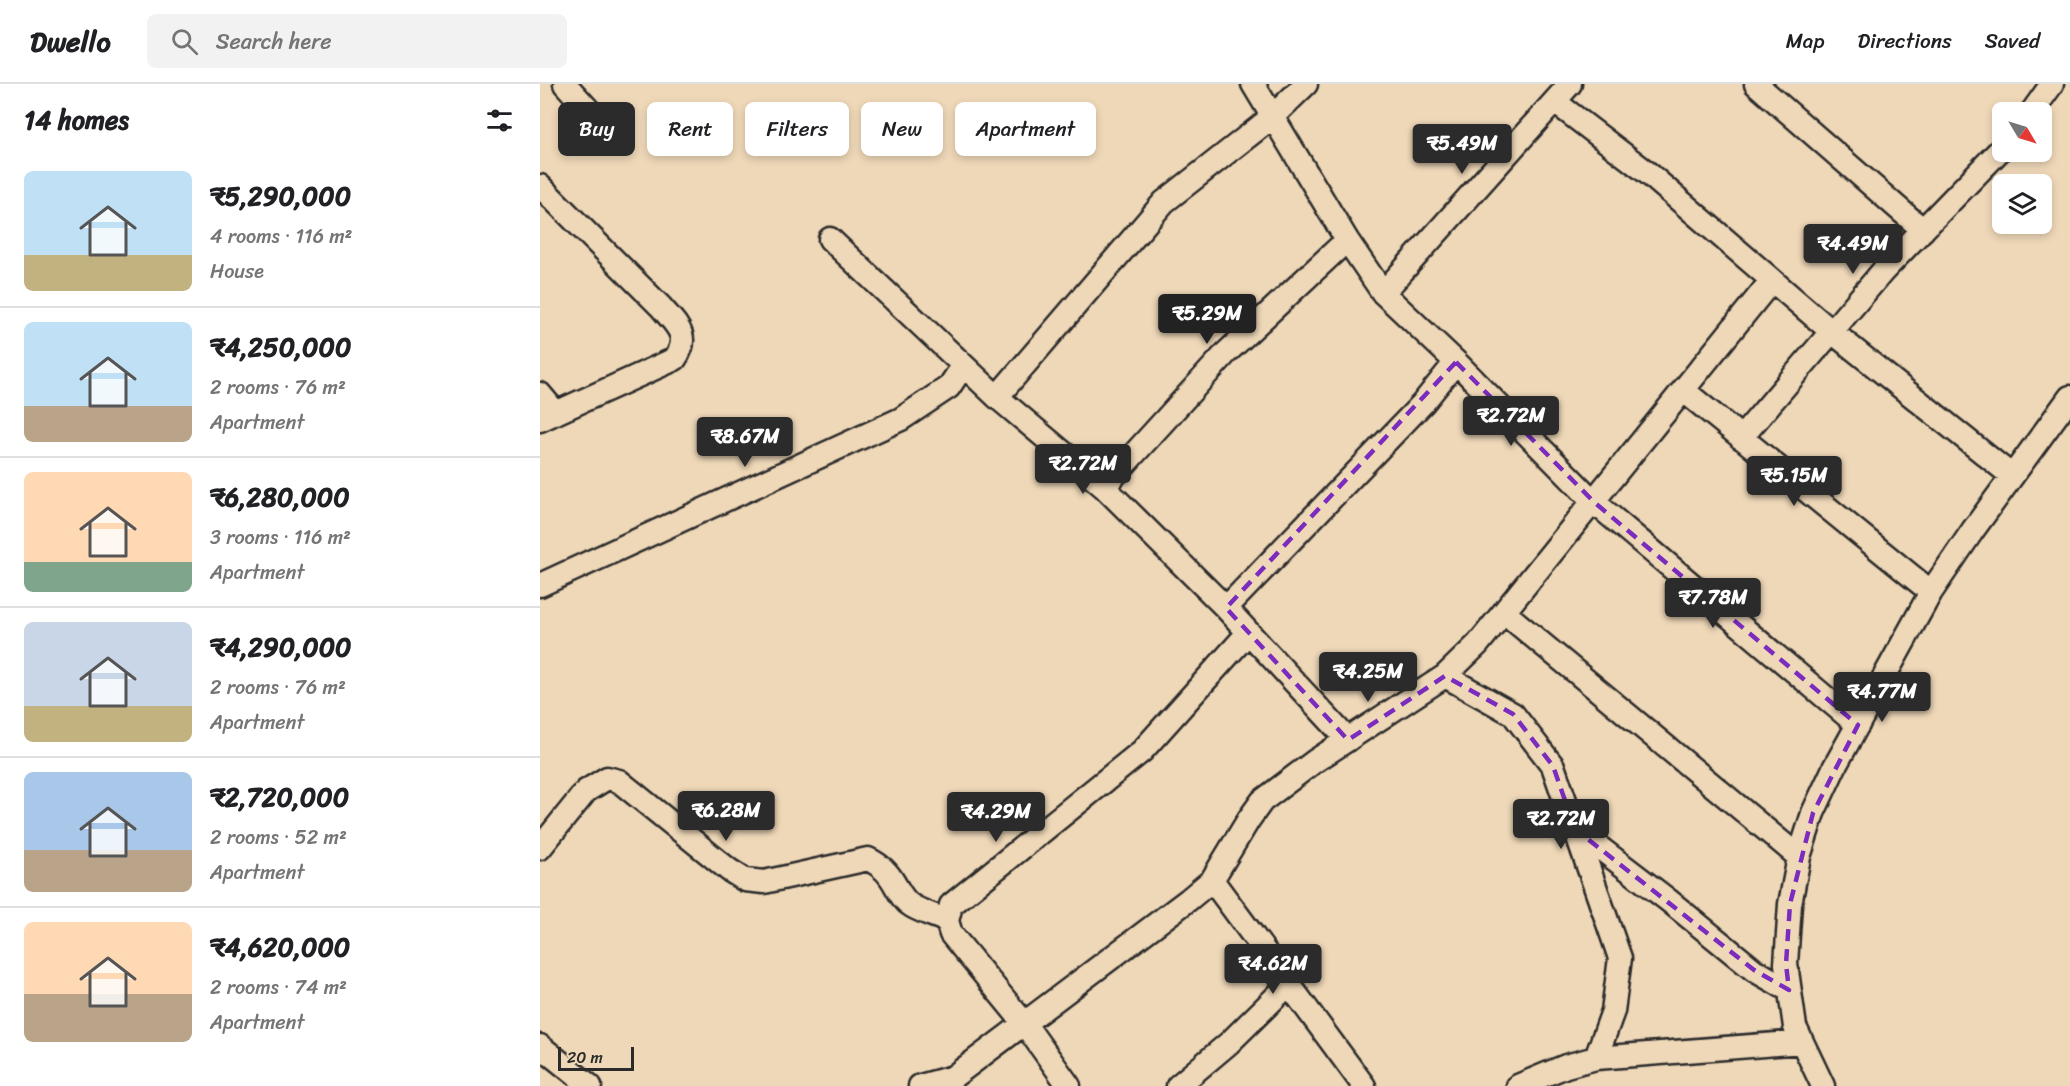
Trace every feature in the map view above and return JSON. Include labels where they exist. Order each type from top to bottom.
[{"type":"street","points":[[565,84],[581,102]]},
{"type":"street","points":[[1253,84],[1271,118],[1383,293],[1594,502],[1858,725]]},
{"type":"street","points":[[997,397],[1164,202],[1271,118],[1306,84]]},
{"type":"street","points":[[1383,293],[1570,84]]},
{"type":"street","points":[[1756,84],[1923,230]]},
{"type":"street","points":[[2039,102],[2052,84]]},
{"type":"street","points":[[1555,102],[1649,174],[1831,331],[2012,476]]},
{"type":"street","points":[[1741,438],[1831,331],[1992,158]]},
{"type":"street","points":[[540,186],[661,307],[678,327],[683,340],[682,349],[675,359],[548,416],[540,394]]},
{"type":"street","points":[[830,239],[997,397],[1104,486],[1226,609],[1348,740]]},
{"type":"street","points":[[1104,486],[1226,353],[1347,240]]},
{"type":"street","points":[[920,1086],[953,1077],[1212,880],[1249,819],[1263,801],[1348,740],[1445,676],[1505,613],[1772,280]]},
{"type":"street","points":[[1226,609],[1423,403],[1456,363]]},
{"type":"street","points":[[540,585],[901,419],[949,387],[963,366]]},
{"type":"street","points":[[1683,390],[1931,592]]},
{"type":"street","points":[[1823,1086],[1795,1027],[1786,964],[1790,904],[1800,857],[1813,813],[1931,592],[2070,398]]},
{"type":"street","points":[[1505,613],[1800,857]]},
{"type":"street","points":[[1069,1086],[1024,1023],[951,934],[947,921],[951,905],[1142,751],[1248,633]]},
{"type":"street","points":[[1445,676],[1514,714],[1553,766],[1620,958],[1613,1011],[1596,1058]]},
{"type":"street","points":[[540,848],[586,791],[607,778],[620,781],[729,870],[745,880],[764,882],[868,859],[880,864],[892,876],[911,905],[947,921]]},
{"type":"street","points":[[1575,829],[1754,970],[1789,990]]},
{"type":"street","points":[[1212,880],[1364,1086]]},
{"type":"street","points":[[1178,1086],[1229,1043],[1290,983]]},
{"type":"street","points":[[1518,1086],[1566,1066],[1596,1058],[1802,1042]]},
{"type":"street","points":[[540,1046],[590,1086]]},
{"type":"highlighted area","points":[[1456,362],[1594,502],[1858,725],[1813,813],[1790,904],[1786,964],[1789,990],[1754,970],[1575,829],[1553,766],[1513,714],[1445,676],[1348,740],[1226,608]]}]
